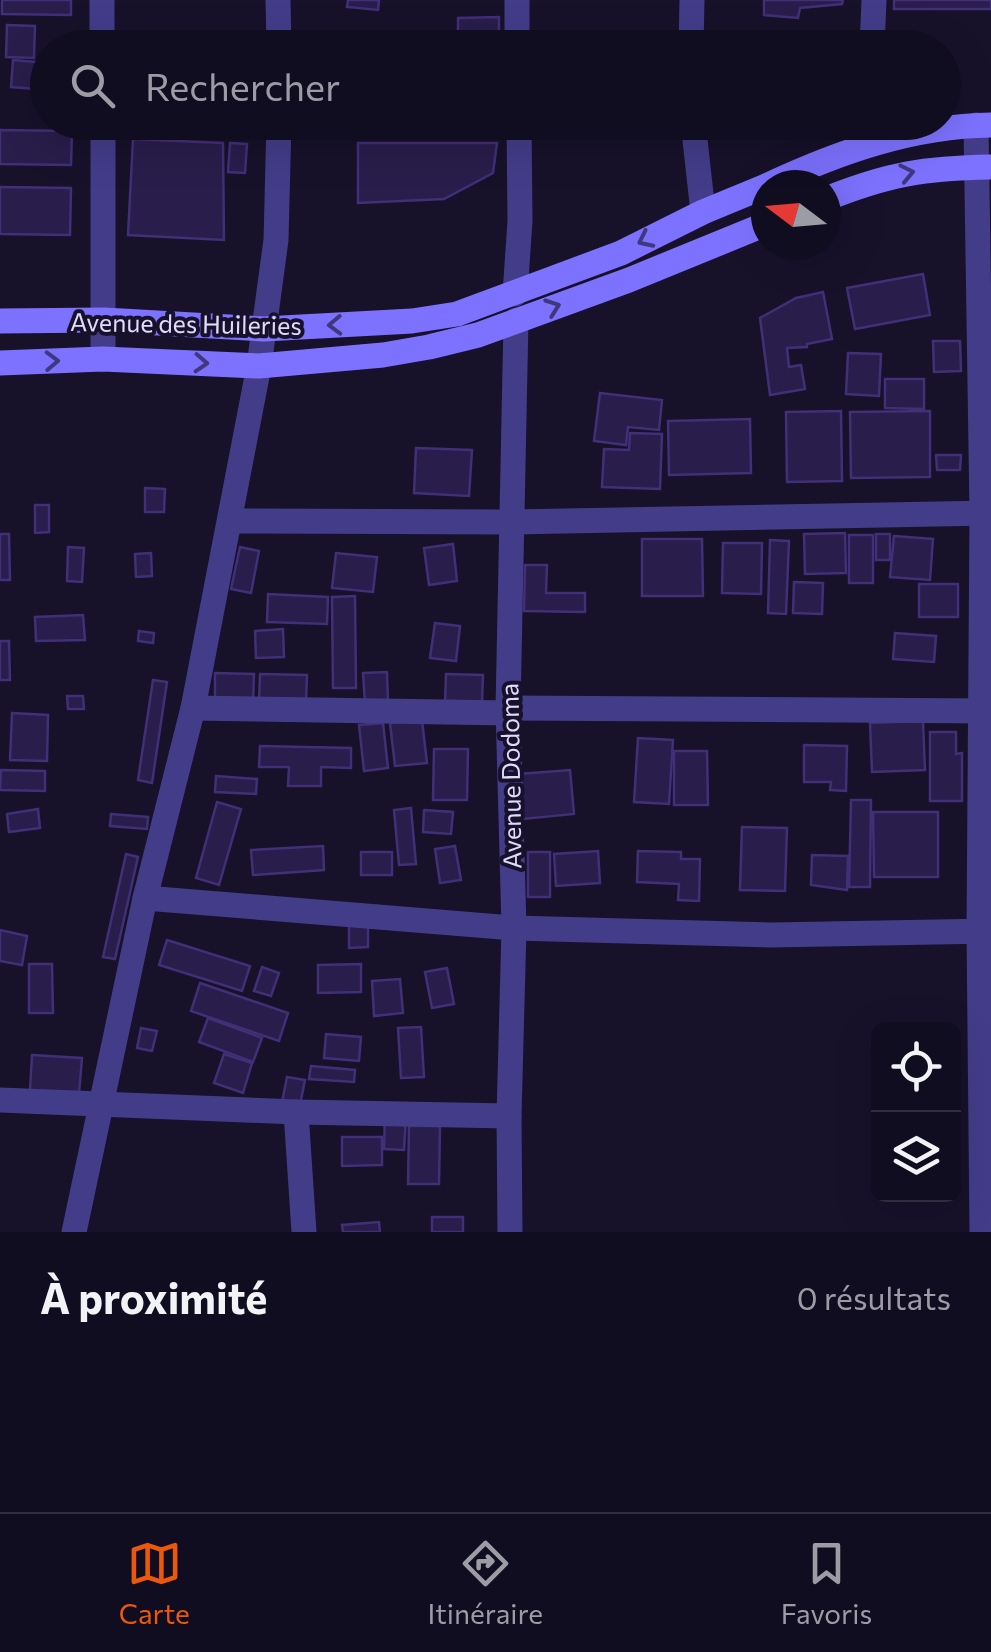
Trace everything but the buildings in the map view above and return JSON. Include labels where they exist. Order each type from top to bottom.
[{"type":"main road","name":"Avenue des Huileries","points":[[800,170],[861,140]]},
{"type":"main road","points":[[841,193],[883,178],[932,168],[984,167]]},
{"type":"main road","name":"Avenue des Huileries","points":[[0,321],[104,320],[264,329],[412,322],[458,314],[515,294],[620,253],[751,192]]},
{"type":"main road","name":"Avenue des Huileries","points":[[0,363],[104,359],[259,366],[367,357],[430,346],[478,334],[629,280],[751,230]]},
{"type":"street","points":[[102,0],[102,30]]},
{"type":"street","points":[[278,0],[278,30]]},
{"type":"street","points":[[517,0],[518,30]]},
{"type":"street","points":[[692,0],[692,30]]},
{"type":"street","points":[[873,30],[874,0]]},
{"type":"street","points":[[982,1232],[987,711],[984,125]]},
{"type":"street","points":[[103,140],[104,359]]},
{"type":"street","points":[[74,1232],[145,898],[194,708],[230,521],[259,366],[276,240],[279,140]]},
{"type":"street","points":[[515,294],[520,221],[519,140]]},
{"type":"street","points":[[695,140],[702,212]]},
{"type":"street","name":"Avenue Dodoma","points":[[510,1232],[514,928],[508,710],[516,320]]},
{"type":"street","points":[[230,521],[512,522],[986,513]]},
{"type":"street","points":[[194,708],[987,711]]},
{"type":"street","points":[[145,898],[514,928],[771,935],[985,931]]},
{"type":"street","points":[[0,1100],[509,1116]]},
{"type":"street","points":[[296,1112],[304,1232]]}]
